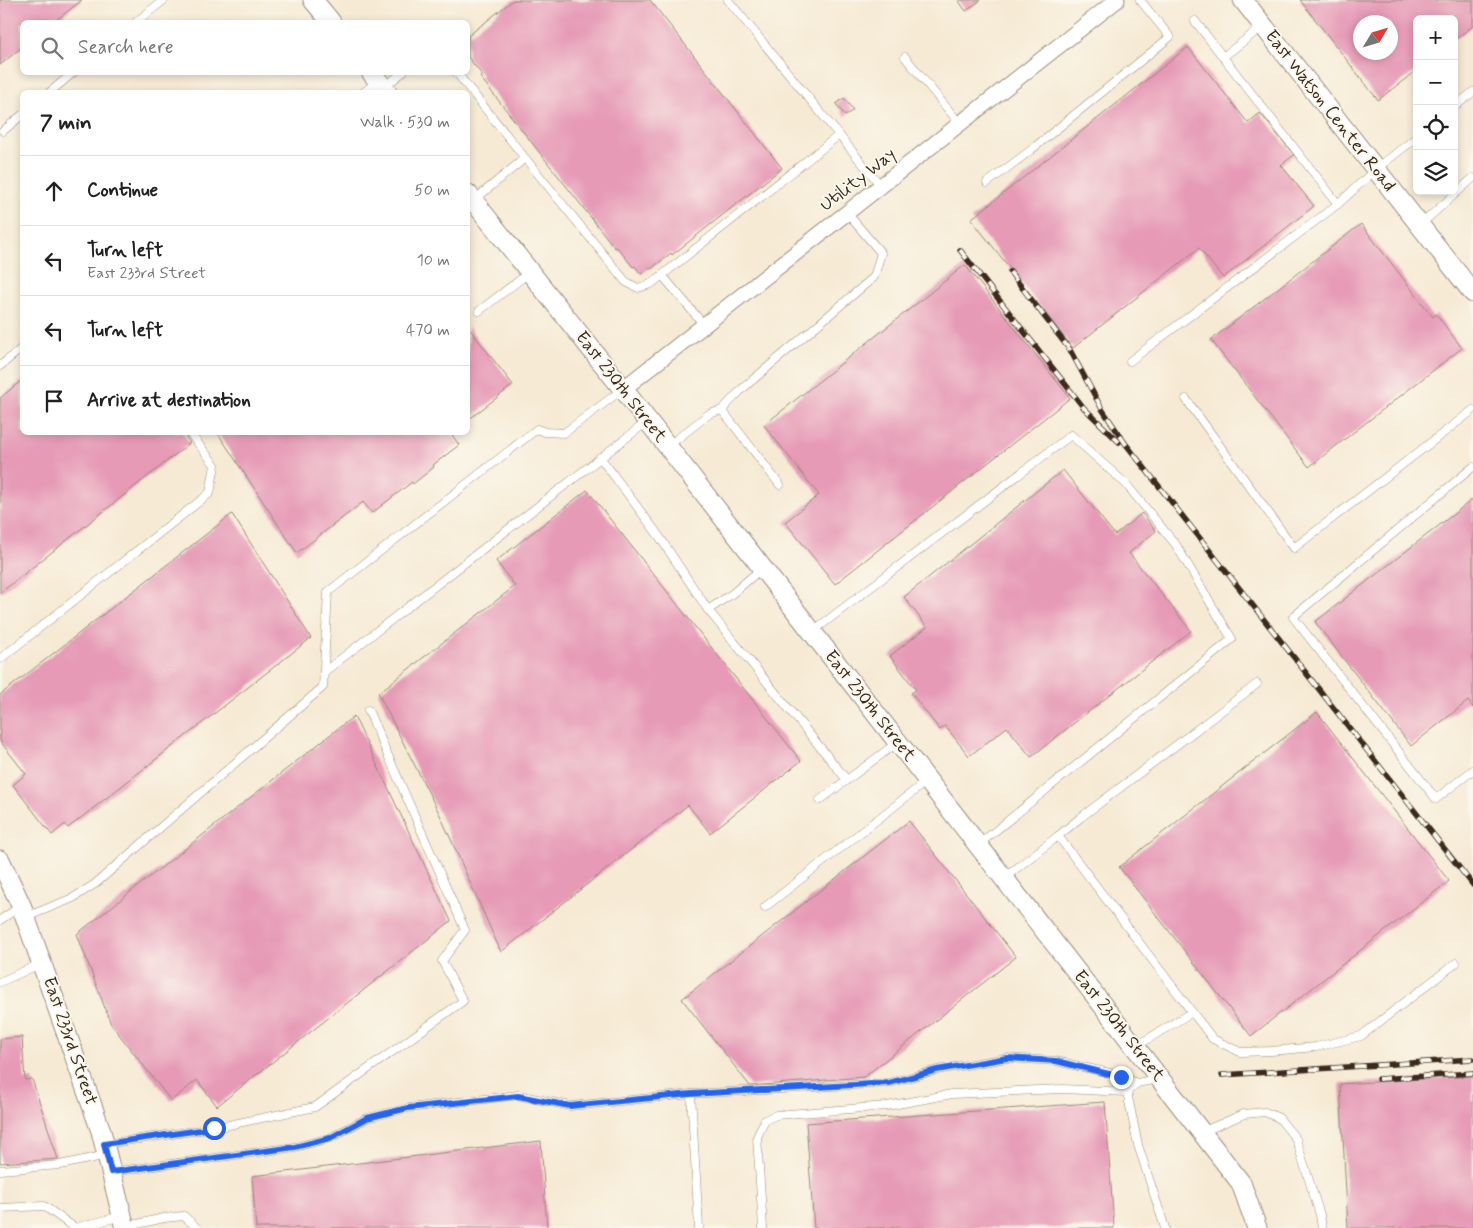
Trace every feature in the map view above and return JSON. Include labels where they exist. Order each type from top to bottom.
[{"type":"street","points":[[313,0],[329,20]]},
{"type":"street","name":"Utility Way","points":[[623,389],[1117,0]]},
{"type":"street","name":"East Watson Center Road","points":[[1243,0],[1473,293]]},
{"type":"street","name":"East 230th Street","points":[[470,197],[668,446],[1242,1183],[1257,1228]]},
{"type":"street","name":"East 233rd Street","points":[[0,860],[24,911],[101,1131],[124,1224]]},
{"type":"lane","points":[[139,20],[164,0]]},
{"type":"lane","points":[[728,0],[881,186]]},
{"type":"lane","points":[[987,183],[1170,37],[1140,0]]},
{"type":"lane","points":[[1195,21],[1338,204]]},
{"type":"lane","points":[[1223,57],[1263,26]]},
{"type":"lane","points":[[905,57],[960,124]]},
{"type":"lane","points":[[52,90],[70,75]]},
{"type":"lane","points":[[376,85],[397,75]]},
{"type":"lane","points":[[458,75],[626,282],[638,288],[651,284],[839,135]]},
{"type":"lane","points":[[1455,105],[1473,92]]},
{"type":"lane","points":[[3,131],[20,117]]},
{"type":"lane","points":[[1130,361],[1338,204],[1376,169],[1413,140]]},
{"type":"lane","points":[[470,197],[525,158]]},
{"type":"lane","points":[[1420,226],[1473,178]]},
{"type":"lane","points":[[668,446],[709,414],[722,410],[742,388],[874,277],[881,253],[847,213]]},
{"type":"lane","points":[[479,312],[530,272]]},
{"type":"lane","points":[[662,275],[704,325]]},
{"type":"lane","points":[[0,366],[20,350]]},
{"type":"lane","points":[[0,920],[24,911],[73,898],[95,884],[323,687],[328,592],[537,429],[545,432],[564,433],[623,389]]},
{"type":"lane","points":[[1186,399],[1294,548],[1473,410]]},
{"type":"lane","points":[[722,410],[780,485]]},
{"type":"lane","points":[[324,672],[648,421]]},
{"type":"lane","points":[[0,659],[210,493],[215,465],[191,435]]},
{"type":"lane","points":[[812,632],[1071,435],[1126,484],[1176,544],[1232,639],[978,844]]},
{"type":"lane","points":[[600,457],[658,536],[708,610],[847,780]]},
{"type":"lane","points":[[1473,466],[1293,617],[1436,799],[1473,770]]},
{"type":"lane","points":[[708,610],[733,593],[762,568]]},
{"type":"lane","points":[[1004,878],[1257,684]]},
{"type":"lane","points":[[0,1170],[60,1165],[108,1157],[214,1128],[315,1106],[463,1001],[442,961],[465,930],[368,710]]},
{"type":"lane","points":[[820,800],[898,742]]},
{"type":"lane","points":[[765,906],[928,780]]},
{"type":"lane","points":[[1058,836],[1213,1039],[1240,1052],[1271,1052],[1316,1047],[1361,1036],[1456,963]]},
{"type":"lane","points":[[0,982],[42,963]]},
{"type":"lane","points":[[1136,1047],[1192,1012]]},
{"type":"lane","points":[[108,1157],[295,1147],[330,1138],[367,1118],[408,1108],[518,1096],[570,1106],[691,1094],[889,1083],[937,1070],[1007,1058],[1056,1061],[1114,1074],[1137,1083]]},
{"type":"lane","points":[[763,1228],[757,1137],[765,1120],[776,1115],[887,1106],[952,1094],[1062,1089],[1127,1092],[1137,1083],[1160,1078]]},
{"type":"lane","points":[[1127,1092],[1138,1144],[1166,1228]]},
{"type":"lane","points":[[691,1094],[699,1228]]},
{"type":"lane","points":[[1202,1132],[1244,1114],[1265,1112],[1279,1118],[1296,1138],[1320,1215],[1322,1228]]},
{"type":"lane","points":[[0,1208],[44,1206],[74,1228],[184,1216],[197,1228]]},
{"type":"building","points":[[0,0],[82,0],[57,20],[20,20],[20,49],[0,65]]},
{"type":"building","points":[[513,0],[650,0],[782,168],[672,255],[671,253],[651,269],[641,274],[617,247],[615,248],[480,77],[482,75],[470,60],[470,34]]},
{"type":"building","points":[[958,0],[981,0],[966,11]]},
{"type":"building","points":[[1300,0],[1473,0],[1473,26],[1458,37],[1458,15],[1413,15],[1413,73],[1378,100]]},
{"type":"building","points":[[1188,47],[1248,123],[1260,113],[1294,155],[1281,165],[1314,206],[1223,278],[1199,248],[1073,348],[971,219]]},
{"type":"building","points":[[844,98],[853,110],[845,116],[836,104]]},
{"type":"building","points":[[1361,224],[1433,317],[1436,314],[1462,348],[1309,467],[1211,340]]},
{"type":"building","points":[[965,265],[1070,398],[835,584],[785,522],[819,495],[764,425]]},
{"type":"building","points":[[470,330],[513,385],[470,418]]},
{"type":"building","points":[[20,382],[20,435],[184,435],[190,443],[0,593],[0,398]]},
{"type":"building","points":[[219,435],[452,435],[459,445],[433,465],[434,467],[413,484],[412,482],[372,513],[363,502],[297,553]]},
{"type":"building","points":[[1063,470],[1115,535],[1142,513],[1156,531],[1129,553],[1191,631],[1031,757],[1007,727],[969,756],[945,726],[940,730],[911,693],[916,690],[890,656],[927,627],[904,597]]},
{"type":"building","points":[[587,490],[801,761],[710,833],[688,805],[501,952],[440,815],[378,693],[515,586],[496,561]]},
{"type":"building","points":[[1473,499],[1473,708],[1468,701],[1411,746],[1315,622]]},
{"type":"building","points":[[232,514],[311,638],[68,828],[65,824],[52,835],[13,785],[26,774],[0,741],[0,695]]},
{"type":"building","points":[[1317,712],[1449,881],[1251,1036],[1119,867]]},
{"type":"building","points":[[354,716],[451,921],[217,1106],[197,1080],[171,1101],[111,1024],[77,934]]},
{"type":"building","points":[[909,821],[1016,957],[864,1077],[750,1086],[682,999]]},
{"type":"building","points":[[22,1037],[25,1080],[32,1079],[58,1159],[0,1163],[0,1039]]},
{"type":"building","points":[[1473,1076],[1473,1228],[1348,1228],[1340,1084]]},
{"type":"building","points":[[1105,1102],[1114,1228],[814,1228],[806,1123]]},
{"type":"building","points":[[541,1141],[547,1228],[256,1228],[252,1176]]},
{"type":"railway","points":[[960,250],[1084,408],[1119,442]]},
{"type":"railway","points":[[1010,272],[1070,350],[1102,409],[1125,443],[1473,885]]},
{"type":"railway","points":[[1222,1075],[1473,1059]]},
{"type":"railway","points":[[1378,1079],[1473,1073]]},
{"type":"route","points":[[214,1128],[104,1144],[111,1172],[295,1147],[330,1138],[367,1118],[408,1108],[518,1096],[570,1106],[691,1094],[889,1083],[937,1070],[1007,1058],[1056,1061],[1121,1077]]}]
